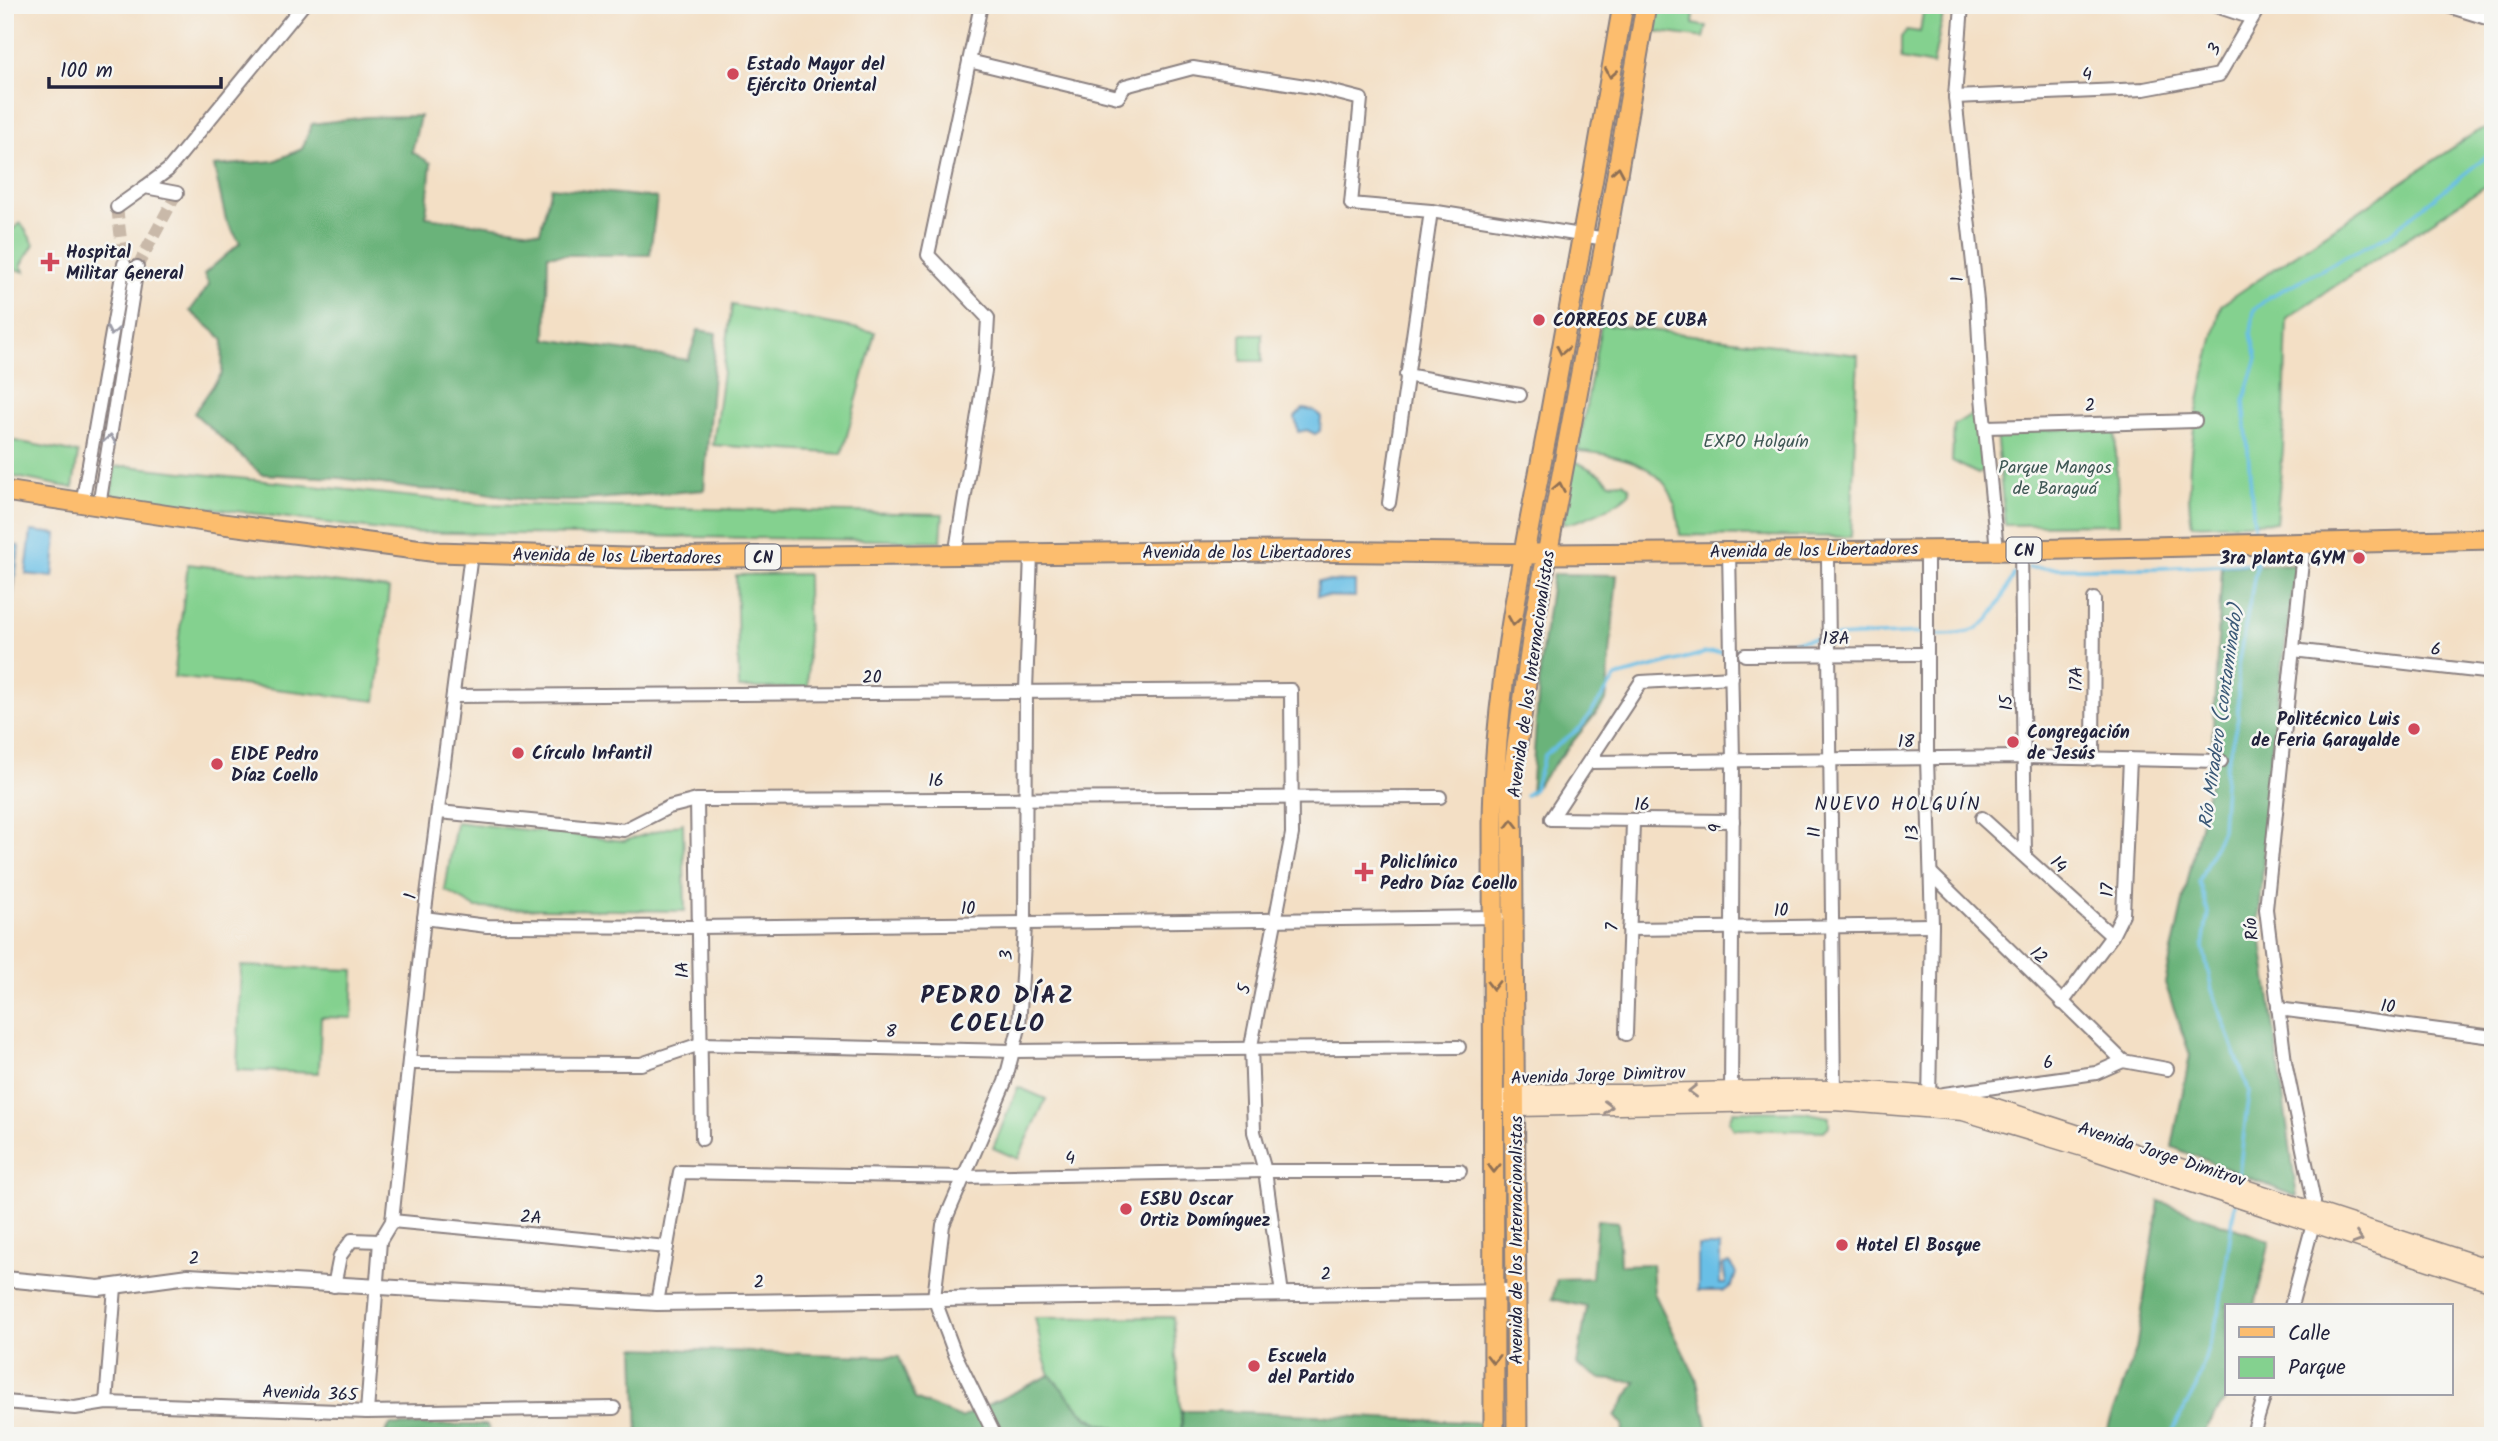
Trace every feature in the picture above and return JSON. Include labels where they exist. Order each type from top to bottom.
[{"type":"main road","name":"Avenida de los Internacionalistas","points":[[1494,1436],[1493,917],[1496,740],[1525,553],[1623,5]]},
{"type":"main road","name":"Avenida de los Internacionalistas","points":[[1517,1436],[1512,781],[1547,554],[1606,239],[1646,5]]},
{"type":"main road","name":"Avenida de los Libertadores","points":[[5,491],[91,505],[471,554],[626,558],[2021,550],[2493,539]]},
{"type":"main road","name":"Avenida Jorge Dimitrov","points":[[1494,1100],[1515,1102],[1834,1097],[1987,1104],[2249,1197],[2493,1269]]},
{"type":"main road","name":"Avenida Jorge Dimitrov","points":[[2313,1217],[2493,1283]]},
{"type":"street","points":[[117,207],[168,170],[303,5]]},
{"type":"street","points":[[955,556],[985,371],[988,318],[928,255],[981,5]]},
{"type":"street","name":"1","points":[[1962,5],[1955,97],[1977,301],[1982,397],[1997,550]]},
{"type":"street","points":[[2213,5],[2252,18]]},
{"type":"street","name":"3","points":[[2219,75],[2260,5]]},
{"type":"street","points":[[2445,5],[2493,20]]},
{"type":"street","points":[[969,61],[1118,97],[1125,86],[1193,68],[1318,88],[1361,99],[1350,204],[1431,211],[1606,239]]},
{"type":"street","name":"4","points":[[1955,97],[2144,89],[2219,75]]},
{"type":"street","points":[[145,187],[177,193]]},
{"type":"street","points":[[1389,503],[1431,211]]},
{"type":"street","points":[[91,505],[124,264]]},
{"type":"street","points":[[91,505],[137,267]]},
{"type":"street","points":[[1406,375],[1520,395]]},
{"type":"street","name":"2","points":[[1986,427],[2194,421]]},
{"type":"street","name":"Río","points":[[2291,1304],[2313,1217],[2311,1180],[2285,1062],[2266,909],[2304,543]]},
{"type":"street","name":"15","points":[[2021,550],[2025,856]]},
{"type":"street","name":"9","points":[[1729,551],[1733,761],[1731,1098]]},
{"type":"street","name":"1","points":[[367,1412],[380,1241],[392,1221],[424,918],[471,554]]},
{"type":"street","name":"3","points":[[995,1436],[955,1354],[934,1298],[943,1225],[1005,1082],[1019,1028],[1025,925],[1026,690],[1031,554]]},
{"type":"street","name":"13","points":[[1927,557],[1927,758],[1932,925],[1929,1101]]},
{"type":"street","name":"11","points":[[1828,560],[1834,1097]]},
{"type":"street","name":"17A","points":[[2092,759],[2094,599]]},
{"type":"street","name":"6","points":[[2293,650],[2493,673]]},
{"type":"street","name":"18A","points":[[1745,655],[1926,654]]},
{"type":"street","points":[[1591,762],[1639,685],[1645,681],[1732,677]]},
{"type":"street","name":"20","points":[[453,696],[1291,690]]},
{"type":"street","name":"5","points":[[1282,1294],[1265,1171],[1254,1132],[1251,1046],[1292,834],[1291,690]]},
{"type":"street","name":"18","points":[[1591,762],[2025,757],[2221,761]]},
{"type":"street","name":"17","points":[[2062,1003],[2112,936],[2124,907],[2130,759]]},
{"type":"street","name":"16","points":[[1591,762],[1551,819],[1733,821]]},
{"type":"street","name":"16","points":[[439,812],[624,830],[669,807],[697,800],[1440,797]]},
{"type":"street","name":"1A","points":[[697,800],[702,1139]]},
{"type":"street","name":"14","points":[[1982,818],[2112,936]]},
{"type":"street","name":"7","points":[[1626,1034],[1633,822]]},
{"type":"street","name":"12","points":[[1931,873],[2123,1061]]},
{"type":"street","name":"10","points":[[424,918],[486,926],[699,927],[1513,917]]},
{"type":"street","name":"10","points":[[1629,929],[1932,925]]},
{"type":"street","name":"10","points":[[2278,1009],[2493,1037]]},
{"type":"street","name":"8","points":[[409,1063],[641,1064],[700,1044],[1013,1051],[1251,1046],[1459,1046]]},
{"type":"street","points":[[2123,1061],[2167,1069]]},
{"type":"street","name":"6","points":[[1929,1101],[2096,1073],[2123,1061]]},
{"type":"street","name":"4","points":[[667,1247],[680,1172],[963,1177],[1265,1171],[1460,1171]]},
{"type":"street","name":"2A","points":[[392,1221],[667,1247]]},
{"type":"street","points":[[334,1286],[343,1248],[352,1240],[380,1241]]},
{"type":"street","points":[[657,1304],[667,1247]]},
{"type":"street","name":"2","points":[[5,1279],[115,1287],[188,1276],[657,1304],[1516,1291]]},
{"type":"street","points":[[106,1403],[115,1287]]},
{"type":"street","points":[[2255,1427],[2264,1396]]},
{"type":"street","name":"Avenida 365","points":[[5,1402],[75,1408],[106,1403],[367,1412],[614,1408]]},
{"type":"green space","points":[[1655,5],[1695,5],[1693,24],[1707,27],[1704,38],[1651,31]]},
{"type":"green space","points":[[1924,5],[1945,5],[1933,65],[1901,59],[1901,37],[1907,30],[1920,32]]},
{"type":"green space","points":[[420,116],[412,152],[431,163],[426,217],[540,232],[551,187],[657,198],[650,255],[548,255],[546,339],[688,360],[698,330],[716,333],[704,490],[572,501],[525,500],[474,491],[417,489],[340,478],[261,474],[194,413],[222,373],[223,339],[190,311],[209,285],[204,274],[240,243],[226,220],[214,166],[274,161],[302,149],[312,124],[367,117]]},
{"type":"green space","points":[[2493,127],[2493,181],[2287,318],[2283,449],[2276,522],[2192,525],[2189,472],[2192,443],[2221,305],[2476,132]]},
{"type":"green space","points":[[21,223],[34,244],[21,266],[25,272],[5,267],[5,225],[10,231]]},
{"type":"green space","points":[[732,305],[875,332],[842,454],[713,445]]},
{"type":"green space","name":"EXPO Holguín","points":[[1601,324],[1858,355],[1851,537],[1680,535],[1674,502],[1668,488],[1659,478],[1648,469],[1621,458],[1578,451]]},
{"type":"green space","points":[[1241,334],[1262,334],[1262,361],[1241,361]]},
{"type":"green space","points":[[1973,413],[1978,415],[1983,471],[1978,474],[1952,461],[1954,425]]},
{"type":"green space","name":"Parque Mangos de Baraguá","points":[[2115,427],[2119,524],[2005,525],[1996,432]]},
{"type":"green space","points":[[5,439],[78,453],[73,488],[5,475]]},
{"type":"green space","points":[[1575,461],[1600,474],[1610,483],[1623,482],[1630,492],[1599,512],[1563,524]]},
{"type":"green space","points":[[127,466],[479,504],[943,514],[941,541],[396,532],[111,495],[115,467]]},
{"type":"green space","points":[[188,564],[389,589],[376,701],[174,677]]},
{"type":"green space","points":[[2296,564],[2272,744],[2259,920],[2297,1197],[2172,1147],[2190,1055],[2165,983],[2210,780],[2222,566]]},
{"type":"green space","points":[[807,574],[808,688],[739,688],[736,575]]},
{"type":"green space","points":[[1553,574],[1617,575],[1606,701],[1531,793],[1541,657]]},
{"type":"green space","points":[[456,822],[624,841],[683,823],[685,911],[476,908],[445,890]]},
{"type":"green space","points":[[241,966],[354,970],[352,1018],[321,1017],[319,1073],[237,1070]]},
{"type":"green space","points":[[1018,1087],[1046,1099],[1018,1159],[993,1148]]},
{"type":"green space","points":[[1733,1111],[1804,1112],[1829,1117],[1829,1126],[1824,1131],[1734,1129],[1729,1120]]},
{"type":"green space","points":[[2159,1201],[2270,1241],[2255,1304],[2225,1304],[2225,1396],[2228,1396],[2201,1436],[2105,1436],[2136,1349]]},
{"type":"green space","points":[[1597,1220],[1618,1222],[1620,1265],[1652,1264],[1654,1293],[1697,1380],[1708,1430],[1804,1436],[1622,1436],[1623,1425],[1615,1416],[1636,1382],[1601,1379],[1577,1365],[1587,1307],[1552,1299],[1557,1279],[1592,1278]]},
{"type":"green space","points":[[1173,1317],[1182,1436],[1124,1431],[1107,1426],[1077,1408],[1063,1394],[1048,1370],[1035,1318]]},
{"type":"green space","points":[[635,1348],[899,1357],[915,1399],[961,1418],[1050,1375],[1088,1419],[1138,1436],[638,1436]]},
{"type":"green space","points":[[1182,1411],[1486,1423],[1485,1436],[1182,1436]]},
{"type":"green space","points":[[390,1425],[487,1425],[491,1436],[383,1436]]},
{"type":"water","points":[[1303,409],[1315,411],[1321,417],[1320,431],[1315,434],[1307,430],[1298,432],[1295,417]]},
{"type":"water","points":[[31,531],[57,534],[53,577],[26,574]]},
{"type":"water","points":[[5,545],[19,546],[9,628],[5,628]]},
{"type":"water","points":[[1318,581],[1355,582],[1355,597],[1317,596]]},
{"type":"water","points":[[1698,1246],[1720,1246],[1720,1284],[1726,1284],[1723,1264],[1729,1263],[1736,1273],[1732,1286],[1724,1291],[1698,1291]]},
{"type":"waterway","name":"Río Miradero (contaminado)","points":[[2255,539],[2244,401],[2257,358],[2251,334],[2254,310],[2269,297],[2388,235],[2493,151]]},
{"type":"waterway","name":"Río Miradero (contaminado)","points":[[2238,1182],[2249,1091],[2212,990],[2203,947],[2208,912],[2199,881],[2222,830],[2226,767],[2238,718],[2238,665],[2257,563],[2256,550]]},
{"type":"waterway","points":[[2029,568],[2161,568],[2257,563]]},
{"type":"waterway","points":[[1930,634],[1964,633],[1985,623],[1993,614],[2014,574]]},
{"type":"waterway","points":[[1833,637],[1923,633]]},
{"type":"waterway","points":[[1736,650],[1825,637]]},
{"type":"waterway","points":[[1526,795],[1534,789],[1545,755],[1581,727],[1616,677],[1705,653],[1728,651]]},
{"type":"waterway","name":"Río Miradero (contaminado)","points":[[2170,1436],[2196,1387],[2219,1313],[2235,1204]]},
{"type":"tunnel","points":[[137,267],[177,193]]},
{"type":"tunnel","points":[[117,207],[124,264]]},
{"type":"place","name":"Estado Mayor del Ejército Oriental","points":[[733,74]]},
{"type":"place","name":"Hospital Militar General","points":[[50,262]]},
{"type":"place","name":"CORREOS DE CUBA","points":[[1539,320]]},
{"type":"place","name":"3ra planta GYM","points":[[2359,558]]},
{"type":"place","name":"Politécnico Luis de Feria Garayalde","points":[[2414,729]]},
{"type":"place","name":"Congregación de Jesús","points":[[2013,742]]},
{"type":"place","name":"Círculo Infantil","points":[[518,753]]},
{"type":"place","name":"EIDE Pedro Díaz Coello","points":[[217,764]]},
{"type":"place","name":"Policlínico Pedro Díaz Coello","points":[[1364,872]]},
{"type":"place","name":"ESBU Oscar Ortiz Domínguez","points":[[1126,1209]]},
{"type":"place","name":"Hotel El Bosque","points":[[1842,1245]]},
{"type":"place","name":"Escuela del Partido","points":[[1254,1366]]},
{"type":"district","name":"NUEVO HOLGUÍN","points":[[1898,803]]},
{"type":"district","name":"PEDRO DÍAZ COELLO","points":[[998,1009]]}]
